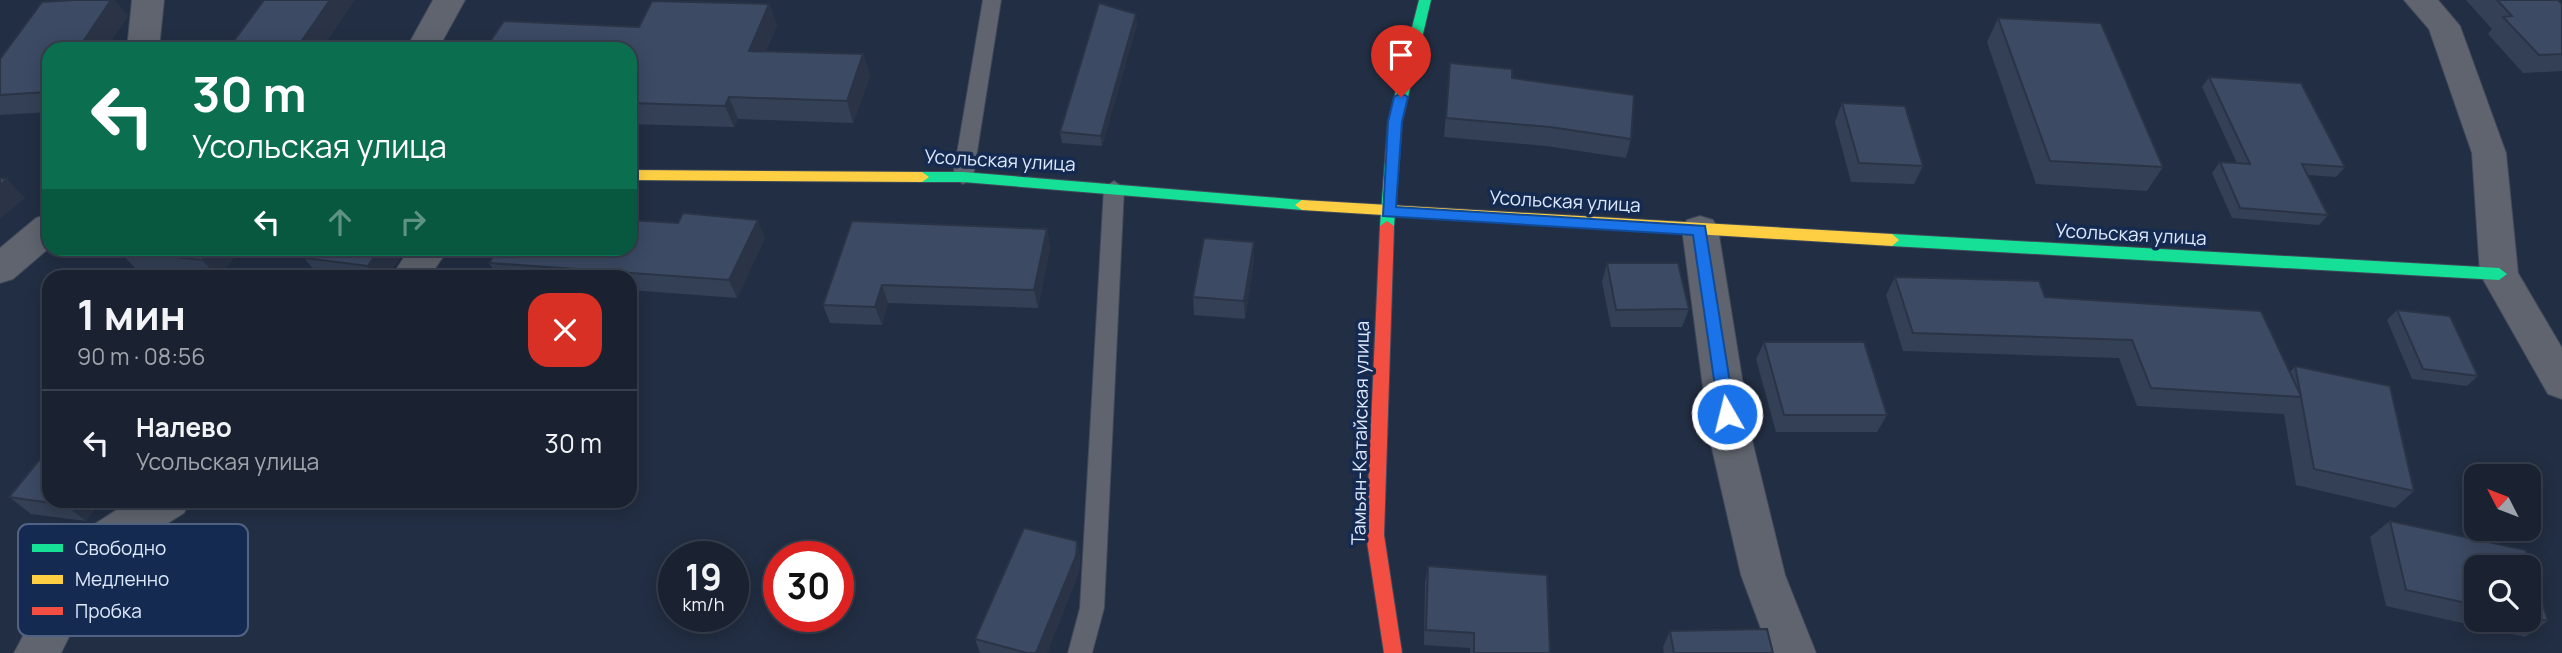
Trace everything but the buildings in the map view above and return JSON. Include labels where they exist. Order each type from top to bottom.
[{"type":"street","points":[[144,42],[148,0]]},
{"type":"street","points":[[426,42],[449,0]]},
{"type":"street","name":"Тамьян-Катайская улица","points":[[1393,653],[1375,535],[1388,212],[1395,122],[1425,0]]},
{"type":"street","points":[[2420,0],[2444,26],[2489,153],[2499,274],[2562,383]]},
{"type":"street","name":"Усольская улица","points":[[637,175],[963,177],[1388,212],[2499,274]]},
{"type":"street","points":[[1700,229],[1731,440],[1763,575],[1793,653]]},
{"type":"street","points":[[0,269],[42,233]]},
{"type":"street","points":[[131,524],[156,508]]},
{"type":"street","points":[[37,653],[46,636]]},
{"type":"lane","points":[[963,177],[992,0]]},
{"type":"lane","points":[[1080,653],[1092,608],[1114,188]]},
{"type":"traffic: fast","points":[[1387,226],[1395,122],[1425,0]]},
{"type":"traffic: fast","points":[[922,177],[963,177],[1302,205]]},
{"type":"traffic: fast","points":[[1892,240],[2499,274]]},
{"type":"traffic: slow","points":[[637,175],[922,177]]},
{"type":"traffic: slow","points":[[1302,205],[1892,240]]},
{"type":"traffic: jam","points":[[1387,226],[1375,535],[1393,653]]},
{"type":"route","points":[[1401,97],[1395,122],[1388,212],[1700,229],[1727,414]]}]
